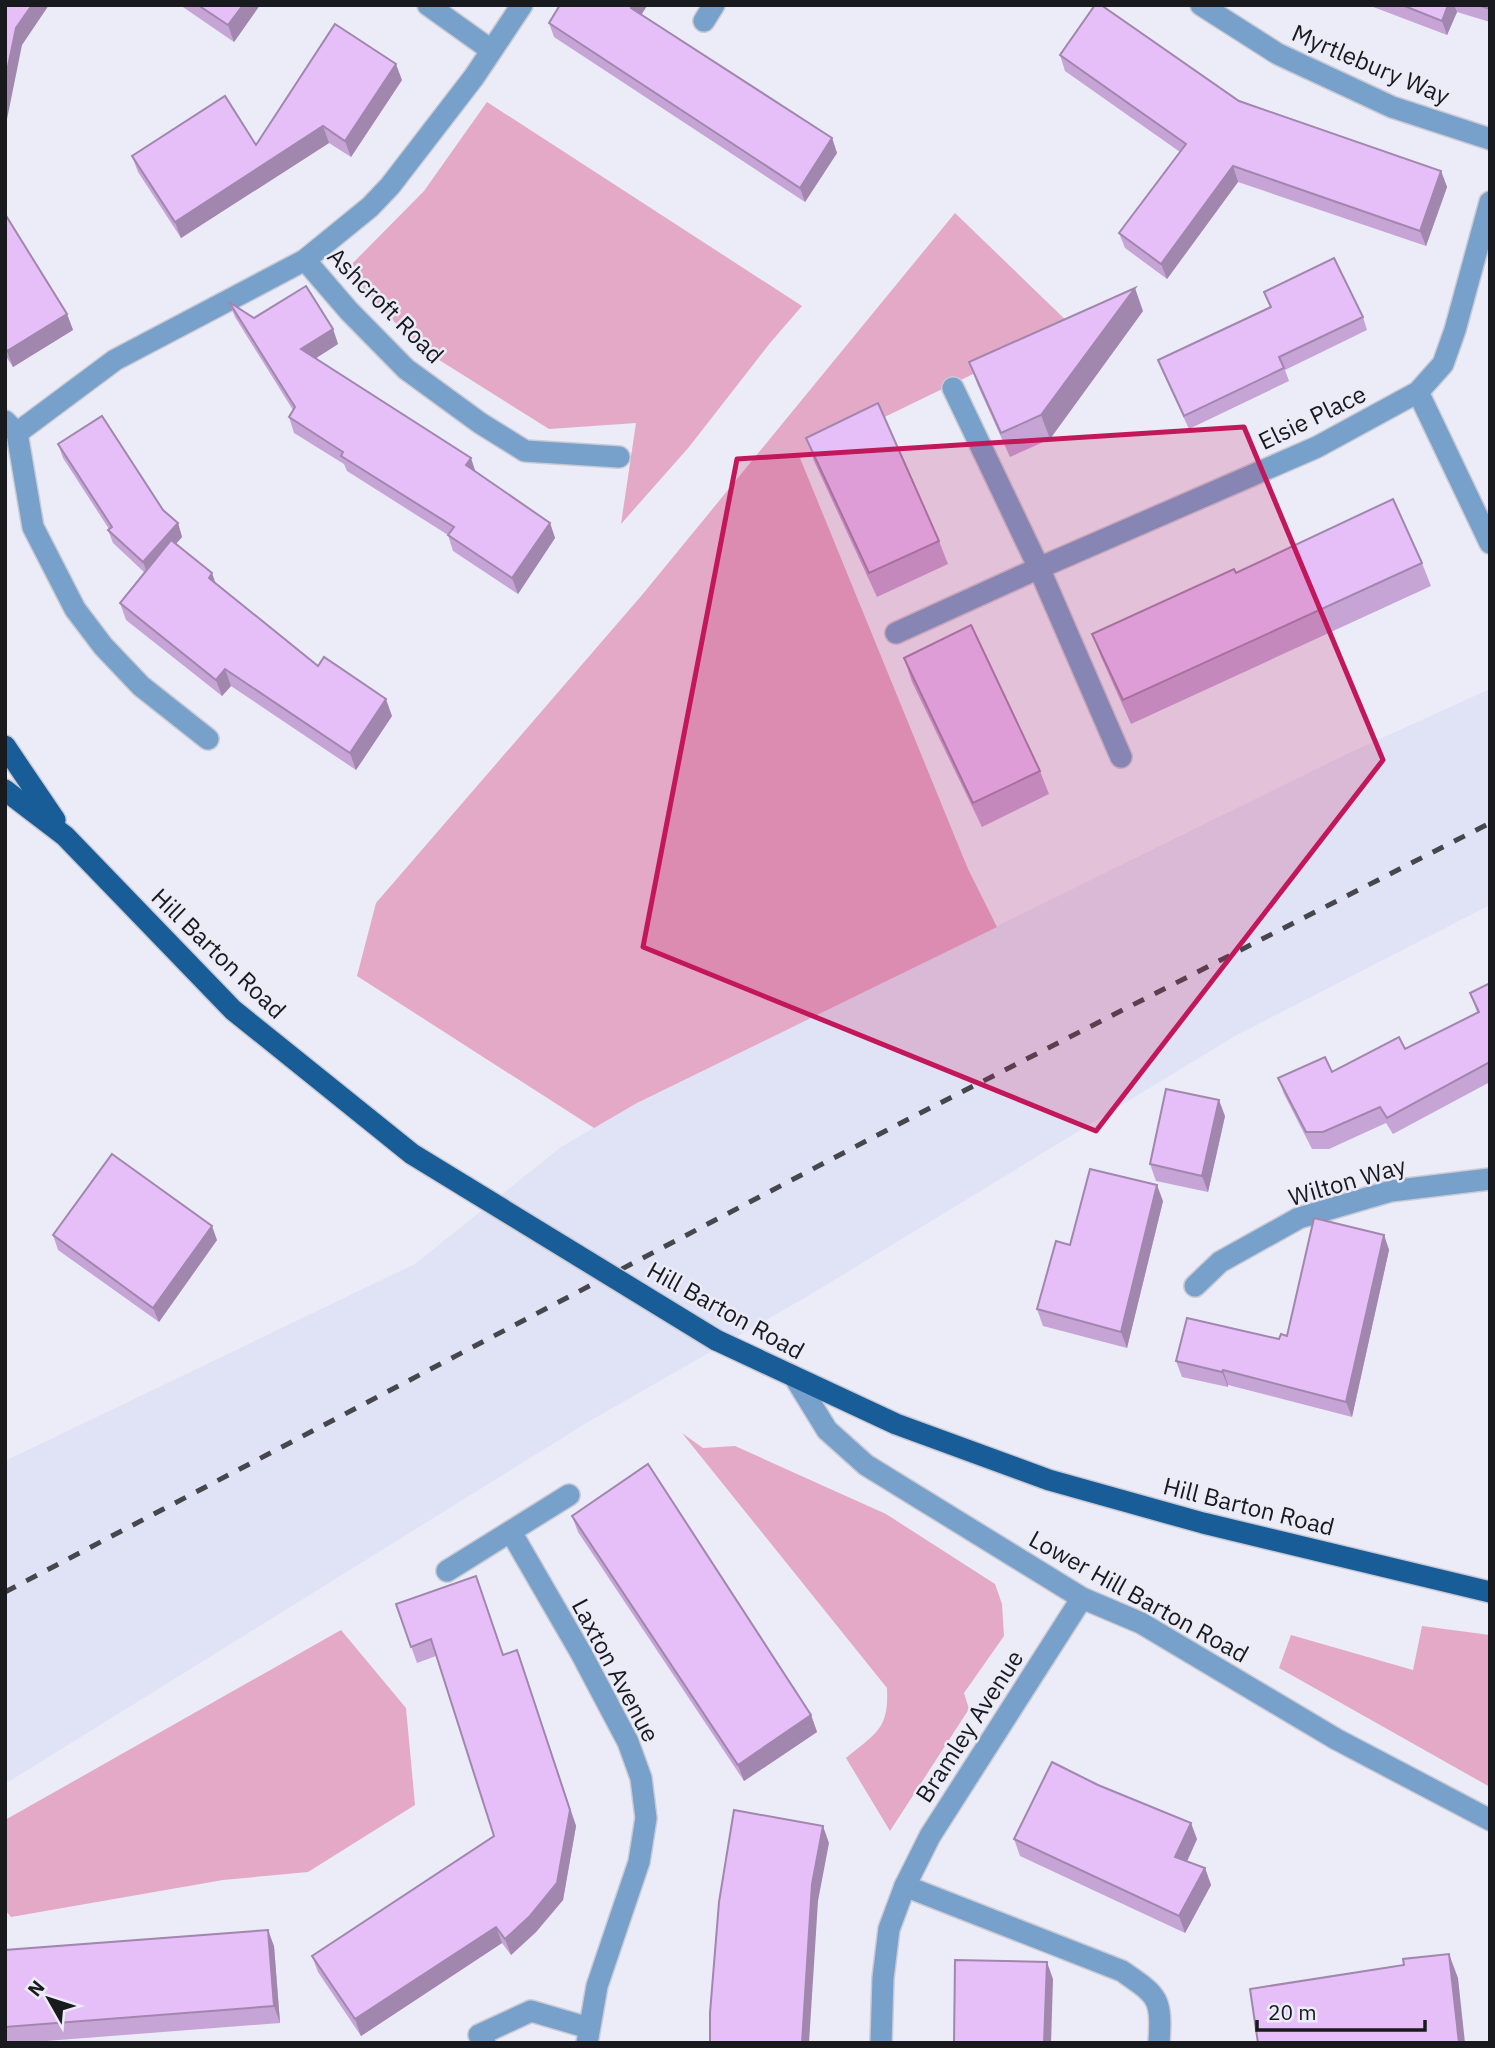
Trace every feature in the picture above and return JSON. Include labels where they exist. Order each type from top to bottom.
[{"type":"main road","name":"Hill Barton Road","points":[[5,746],[65,836]]},
{"type":"main road","name":"Hill Barton Road","points":[[5,790],[65,836],[233,1010],[412,1154],[716,1340],[896,1424],[1049,1480],[1203,1523],[1490,1592]]},
{"type":"street","points":[[428,5],[491,50]]},
{"type":"street","name":"Ashcroft Road","points":[[208,739],[141,686],[103,646],[75,609],[33,527],[11,427],[115,360],[305,260],[370,207],[390,186],[474,77],[522,5]]},
{"type":"street","name":"Myrtlebury Way","points":[[1201,5],[1278,54],[1392,107],[1490,139]]},
{"type":"street","name":"Elsie Place","points":[[896,633],[1317,447],[1418,392],[1443,364],[1490,202]]},
{"type":"street","name":"Ashcroft Road","points":[[305,260],[407,369],[503,437],[526,451],[619,457]]},
{"type":"street","points":[[953,388],[1039,568],[1121,757]]},
{"type":"street","points":[[1418,392],[1490,543]]},
{"type":"street","name":"Wilton Way","points":[[1195,1286],[1220,1262],[1298,1218],[1391,1191],[1490,1179]]},
{"type":"street","name":"Lower Hill Barton Road","points":[[795,1378],[827,1430],[866,1465],[1082,1598],[1141,1623],[1336,1739],[1490,1820]]},
{"type":"street","points":[[447,1571],[569,1495]]},
{"type":"street","name":"Laxton Avenue","points":[[510,1532],[582,1653],[628,1742],[641,1778],[646,1818],[639,1862],[597,1986],[588,2036]]},
{"type":"street","name":"Bramley Avenue","points":[[881,2043],[883,1978],[889,1930],[905,1886],[930,1836],[1082,1598]]},
{"type":"street","points":[[905,1886],[1122,1971],[1153,1992],[1160,2015],[1158,2043]]},
{"type":"street","points":[[485,2043],[480,2035],[531,2011],[588,2036]]},
{"type":"highlighted area","points":[[1244,427],[1383,760],[1096,1131],[643,947],[737,459]]},
{"type":"shaded area","points":[[487,102],[802,306],[689,447],[621,524],[636,423],[549,429],[417,346],[346,270],[424,191]]},
{"type":"shaded area","points":[[955,213],[1072,326],[800,458],[968,869],[997,927],[637,1103],[594,1128],[357,976],[376,903],[642,595]]},
{"type":"shaded area","points":[[1490,689],[1490,905],[1235,1036],[808,1296],[588,1422],[5,1784],[5,1461],[415,1264],[561,1147],[637,1103],[1349,753]]},
{"type":"shaded area","points":[[682,1433],[703,1448],[735,1446],[886,1514],[995,1584],[1002,1604],[1004,1636],[964,1693],[969,1709],[890,1831],[846,1758],[873,1736],[883,1722],[887,1688]]},
{"type":"shaded area","points":[[1422,1626],[1490,1635],[1490,1787],[1279,1668],[1291,1635],[1413,1670]]},
{"type":"shaded area","points":[[341,1630],[406,1708],[415,1805],[308,1872],[223,1880],[11,1917],[5,1910],[5,1820]]},
{"type":"building","points":[[5,5],[32,5],[16,28],[5,81]]},
{"type":"building","points":[[198,5],[243,5],[228,25]]},
{"type":"building","points":[[560,5],[633,5],[631,8],[832,138],[800,188],[549,23]]},
{"type":"building","points":[[1095,5],[1101,5],[1239,101],[1441,171],[1420,231],[1233,166],[1161,264],[1119,233],[1186,144],[1060,55]]},
{"type":"building","points":[[1402,5],[1448,5],[1442,21]]},
{"type":"building","points":[[335,24],[396,64],[345,141],[323,126],[175,222],[132,156],[225,96],[256,145]]},
{"type":"building","points":[[5,214],[67,314],[7,351],[5,348]]},
{"type":"building","points":[[1334,258],[1363,317],[1279,357],[1284,368],[1184,416],[1158,360],[1271,307],[1264,292]]},
{"type":"building","points":[[306,286],[333,329],[301,349],[471,458],[466,465],[550,523],[512,578],[448,535],[454,527],[341,456],[343,452],[289,417],[295,407],[229,302],[254,318]]},
{"type":"building","points":[[1135,288],[1041,415],[1001,433],[969,362]]},
{"type":"building","points":[[878,403],[939,541],[869,573],[806,438]]},
{"type":"building","points":[[102,416],[163,510],[178,523],[143,562],[108,530],[112,527],[58,444]]},
{"type":"building","points":[[1393,499],[1422,563],[1123,700],[1092,634],[1234,569],[1236,573]]},
{"type":"building","points":[[171,540],[212,573],[209,578],[318,666],[324,657],[386,699],[350,753],[225,669],[216,680],[120,603]]},
{"type":"building","points":[[971,625],[1040,771],[973,803],[904,658]]},
{"type":"building","points":[[1490,983],[1490,1062],[1387,1118],[1380,1107],[1323,1132],[1306,1132],[1278,1078],[1325,1057],[1332,1072],[1399,1037],[1405,1049],[1479,1012],[1470,993]]},
{"type":"building","points":[[1166,1089],[1219,1100],[1202,1176],[1150,1164]]},
{"type":"building","points":[[112,1154],[212,1226],[153,1308],[53,1235]]},
{"type":"building","points":[[1090,1169],[1157,1185],[1121,1332],[1037,1309],[1056,1241],[1070,1245]]},
{"type":"building","points":[[1314,1218],[1384,1235],[1346,1402],[1223,1370],[1222,1372],[1176,1361],[1187,1318],[1279,1339],[1281,1334],[1287,1336]]},
{"type":"building","points":[[648,1464],[811,1715],[738,1765],[572,1516]]},
{"type":"building","points":[[476,1576],[503,1655],[517,1650],[570,1810],[557,1883],[530,1916],[505,1939],[496,1927],[355,2019],[312,1956],[494,1836],[431,1639],[411,1647],[396,1604]]},
{"type":"building","points":[[1052,1762],[1098,1785],[1191,1823],[1175,1857],[1205,1868],[1179,1916],[1014,1839]]},
{"type":"building","points":[[734,1810],[823,1826],[812,1884],[802,2043],[710,2043],[719,1902]]},
{"type":"building","points":[[268,1930],[274,2006],[5,2027],[5,1950]]},
{"type":"building","points":[[1449,1954],[1459,2043],[1258,2043],[1250,1989],[1404,1965],[1403,1959]]},
{"type":"building","points":[[955,1960],[1047,1962],[1044,2043],[954,2043]]},
{"type":"railway","points":[[5,1592],[891,1128],[1490,823]]}]
